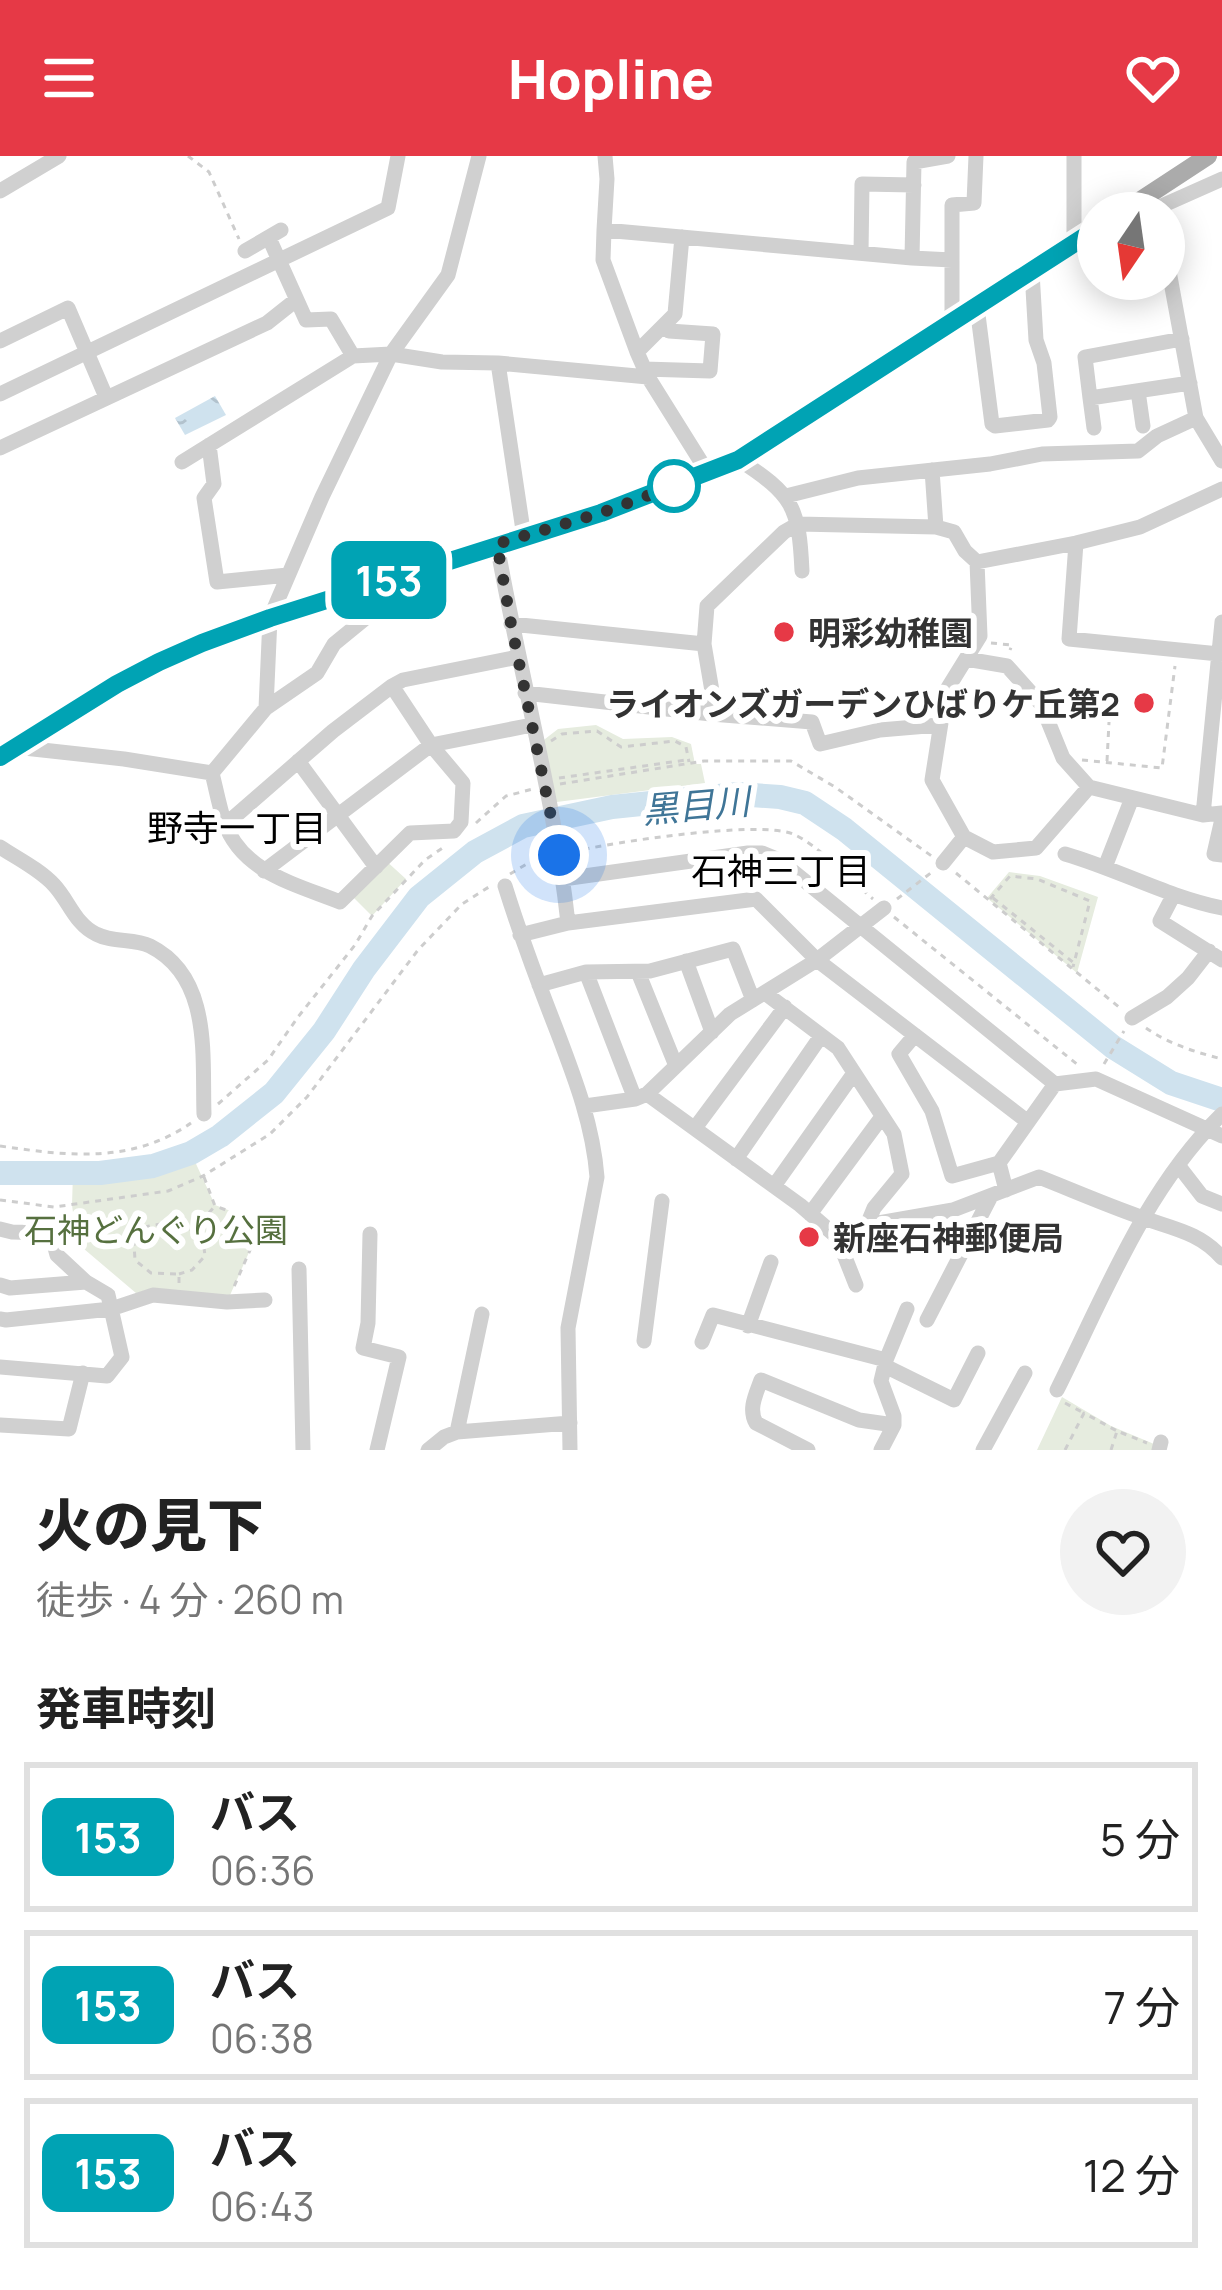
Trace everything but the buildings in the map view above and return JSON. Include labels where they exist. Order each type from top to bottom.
[{"type":"main road","points":[[1165,192],[1186,163],[1208,156]]},
{"type":"main road","points":[[8,752],[159,662],[270,618],[601,513],[738,460],[1077,242]]},
{"type":"street","points":[[0,191],[37,161],[59,156]]},
{"type":"street","points":[[0,394],[388,208],[398,156]]},
{"type":"street","points":[[266,708],[270,618],[391,353],[448,275],[479,156]]},
{"type":"street","points":[[605,156],[603,260],[646,373],[708,473]]},
{"type":"street","points":[[912,258],[914,162],[948,156]]},
{"type":"street","points":[[952,323],[952,205],[974,203],[976,156]]},
{"type":"street","points":[[1074,156],[1074,244]]},
{"type":"street","points":[[1185,193],[1222,178]]},
{"type":"street","points":[[861,254],[862,184],[914,185]]},
{"type":"street","points":[[604,230],[952,260]]},
{"type":"street","points":[[245,251],[275,234],[279,260],[306,320],[331,319],[353,356]]},
{"type":"street","points":[[637,352],[675,314],[682,237]]},
{"type":"street","points":[[976,307],[992,424],[1048,420],[1032,272]]},
{"type":"street","points":[[0,448],[268,323],[296,300]]},
{"type":"street","points":[[1174,300],[1196,418],[1222,460]]},
{"type":"street","points":[[0,341],[68,308],[106,397]]},
{"type":"street","points":[[182,462],[353,356],[391,353],[442,362],[646,373],[710,370],[713,334],[669,331],[664,325]]},
{"type":"street","points":[[1094,428],[1085,357],[1181,339]]},
{"type":"street","points":[[498,363],[524,537]]},
{"type":"street","points":[[1090,398],[1190,383]]},
{"type":"street","points":[[1138,391],[1142,426]]},
{"type":"street","points":[[786,496],[858,478],[1042,454],[1138,451],[1157,436],[1196,418]]},
{"type":"street","points":[[209,445],[214,484],[204,498],[217,582],[288,574]]},
{"type":"street","points":[[738,460],[774,482],[786,496],[799,524],[802,571]]},
{"type":"street","points":[[932,470],[936,527]]},
{"type":"street","points":[[977,562],[1140,527],[1222,489]]},
{"type":"street","points":[[711,714],[713,697],[704,644],[706,605],[784,532],[799,524],[936,527],[954,532],[977,562],[980,636],[946,692],[932,780],[964,837],[993,852],[1036,848],[1089,787]]},
{"type":"street","points":[[1076,543],[1069,639],[1177,650],[1220,661]]},
{"type":"street","points":[[497,544],[559,855],[568,923]]},
{"type":"street","points":[[212,773],[266,708],[317,673],[334,644],[389,599],[412,572]]},
{"type":"street","points":[[1203,815],[1222,622]]},
{"type":"street","points":[[511,624],[704,644]]},
{"type":"street","points":[[225,825],[392,686],[518,657]]},
{"type":"street","points":[[966,659],[1005,666],[1041,704],[1063,758],[1089,787],[1222,816],[1214,854],[1222,855]]},
{"type":"street","points":[[212,773],[225,825],[246,858],[264,871],[340,902],[410,833],[454,831],[461,822],[463,783],[392,686]]},
{"type":"street","points":[[525,693],[812,722],[820,744],[880,730],[939,725]]},
{"type":"street","points":[[264,871],[431,745],[532,725]]},
{"type":"street","points":[[8,752],[124,759],[212,773]]},
{"type":"street","points":[[298,761],[376,866]]},
{"type":"street","points":[[1105,867],[1132,798]]},
{"type":"street","points":[[943,863],[964,837]]},
{"type":"street","points":[[0,847],[52,883],[78,921],[95,934],[145,943],[172,958],[188,982],[201,1019],[203,1114]]},
{"type":"street","points":[[563,879],[762,853],[779,860],[1055,1084],[1096,1079],[1145,1104],[1217,1125],[1178,1165],[1143,1219],[1060,1396]]},
{"type":"street","points":[[1065,854],[1173,896],[1222,908]]},
{"type":"street","points":[[506,886],[586,1106],[597,1178],[568,1328],[570,1450]]},
{"type":"street","points":[[1132,1018],[1167,997],[1215,956],[1160,921],[1173,896]]},
{"type":"street","points":[[520,935],[568,923],[756,899],[818,961],[1028,1122]]},
{"type":"street","points":[[586,1106],[641,1097],[730,1015],[818,961],[884,908]]},
{"type":"street","points":[[539,985],[586,972],[650,971],[733,949],[759,997],[785,1007],[838,1048],[894,1134],[902,1174],[874,1208],[867,1225]]},
{"type":"street","points":[[686,961],[712,1032]]},
{"type":"street","points":[[638,971],[676,1066]]},
{"type":"street","points":[[586,972],[641,1097],[694,1128],[810,1214],[837,1238],[856,1286]]},
{"type":"street","points":[[694,1128],[785,1007]]},
{"type":"street","points":[[915,1035],[899,1054],[932,1111],[952,1176],[999,1163]]},
{"type":"street","points":[[736,1159],[821,1036]]},
{"type":"street","points":[[774,1186],[854,1073]]},
{"type":"street","points":[[927,1319],[998,1194],[999,1163],[1055,1084]]},
{"type":"street","points":[[810,1214],[881,1118]]},
{"type":"street","points":[[1178,1165],[1202,1196],[1222,1204]]},
{"type":"street","points":[[837,1238],[867,1225],[953,1210],[1039,1178],[1143,1219],[1183,1229],[1222,1258]]},
{"type":"street","points":[[644,1341],[662,1201]]},
{"type":"street","points":[[0,1228],[51,1233],[57,1255],[108,1295],[122,1357],[107,1376],[0,1367]]},
{"type":"street","points":[[370,1234],[363,1348],[399,1357],[377,1450]]},
{"type":"street","points":[[748,1326],[771,1262]]},
{"type":"street","points":[[298,1269],[303,1450]]},
{"type":"street","points":[[0,1285],[86,1282]]},
{"type":"street","points":[[0,1319],[110,1309],[153,1295],[227,1302],[265,1300]]},
{"type":"street","points":[[881,1450],[895,1416],[881,1381],[907,1309]]},
{"type":"street","points":[[457,1432],[482,1314]]},
{"type":"street","points":[[702,1342],[713,1316],[885,1363],[954,1400],[978,1353]]},
{"type":"street","points":[[0,1425],[69,1429],[83,1373]]},
{"type":"street","points":[[983,1450],[1025,1373]]},
{"type":"street","points":[[808,1450],[756,1423],[752,1405],[761,1380],[859,1420],[894,1424]]},
{"type":"street","points":[[428,1450],[457,1432],[570,1423]]},
{"type":"street","points":[[475,1450],[477,1430]]},
{"type":"path","points":[[188,156],[208,172],[245,251]]},
{"type":"path","points":[[977,641],[1012,645],[1005,666]]},
{"type":"path","points":[[1074,759],[1162,768],[1177,650]]},
{"type":"path","points":[[1107,762],[1110,703]]},
{"type":"path","points":[[537,750],[562,734],[597,731],[621,747],[675,741],[686,747],[688,762]]},
{"type":"path","points":[[472,826],[506,796],[544,783],[688,762],[791,761],[943,863],[1159,1037],[1222,1059]]},
{"type":"path","points":[[0,1146],[58,1154],[128,1152],[171,1137],[244,1084],[268,1060],[372,916],[425,860],[443,848]]},
{"type":"path","points":[[0,1200],[54,1207],[110,1201],[168,1191],[203,1176],[270,1134],[307,1097],[418,950],[462,904],[530,862],[559,855]]},
{"type":"path","points":[[884,908],[943,863]]},
{"type":"path","points":[[990,899],[1010,876],[1037,879],[1090,901],[1073,966]]},
{"type":"path","points":[[1096,1079],[1132,1018]]},
{"type":"path","points":[[203,1176],[215,1205],[262,1223],[227,1302]]},
{"type":"path","points":[[194,1231],[215,1205]]},
{"type":"path","points":[[166,1223],[188,1226],[203,1239],[205,1256],[192,1270],[179,1274],[151,1273],[135,1259],[139,1228],[166,1223]]},
{"type":"path","points":[[178,1297],[179,1274]]},
{"type":"path","points":[[1060,1396],[1117,1431],[1157,1447]]},
{"type":"path","points":[[1065,1450],[1084,1413]]},
{"type":"path","points":[[1111,1450],[1117,1431]]},
{"type":"green space","points":[[596,725],[623,739],[672,737],[691,744],[705,783],[549,803],[536,746],[558,729]]},
{"type":"green space","points":[[384,859],[406,879],[372,916],[349,893]]},
{"type":"green space","points":[[1009,872],[1040,876],[1098,897],[1077,973],[987,898]]},
{"type":"green space","name":"石神どんぐり公園","points":[[191,1153],[215,1205],[262,1223],[227,1302],[143,1299],[77,1243],[73,1173],[133,1168]]},
{"type":"green space","points":[[1062,1397],[1154,1444],[1153,1450],[1037,1450]]},
{"type":"water","points":[[215,396],[226,415],[185,435],[175,418]]},
{"type":"waterway","name":"黒目川","points":[[0,1173],[100,1173],[153,1166],[191,1153],[220,1136],[274,1093],[419,897],[475,852],[523,826],[612,807],[738,794],[805,803],[844,829],[1113,1047],[1171,1083],[1222,1100]]},
{"type":"bus line","name":"153","points":[[0,757],[117,684],[202,643],[601,513],[738,460],[1077,242]]},
{"type":"place","name":"明彩幼稚園","points":[[784,632]]},
{"type":"place","name":"ライオンズガーデンひばりケ丘第2","points":[[1144,703]]},
{"type":"place","name":"新座石神郵便局","points":[[809,1237]]},
{"type":"district","name":"野寺一丁目","points":[[237,827]]},
{"type":"district","name":"石神三丁目","points":[[781,870]]},
{"type":"route","points":[[559,855],[497,544],[674,486]]}]
